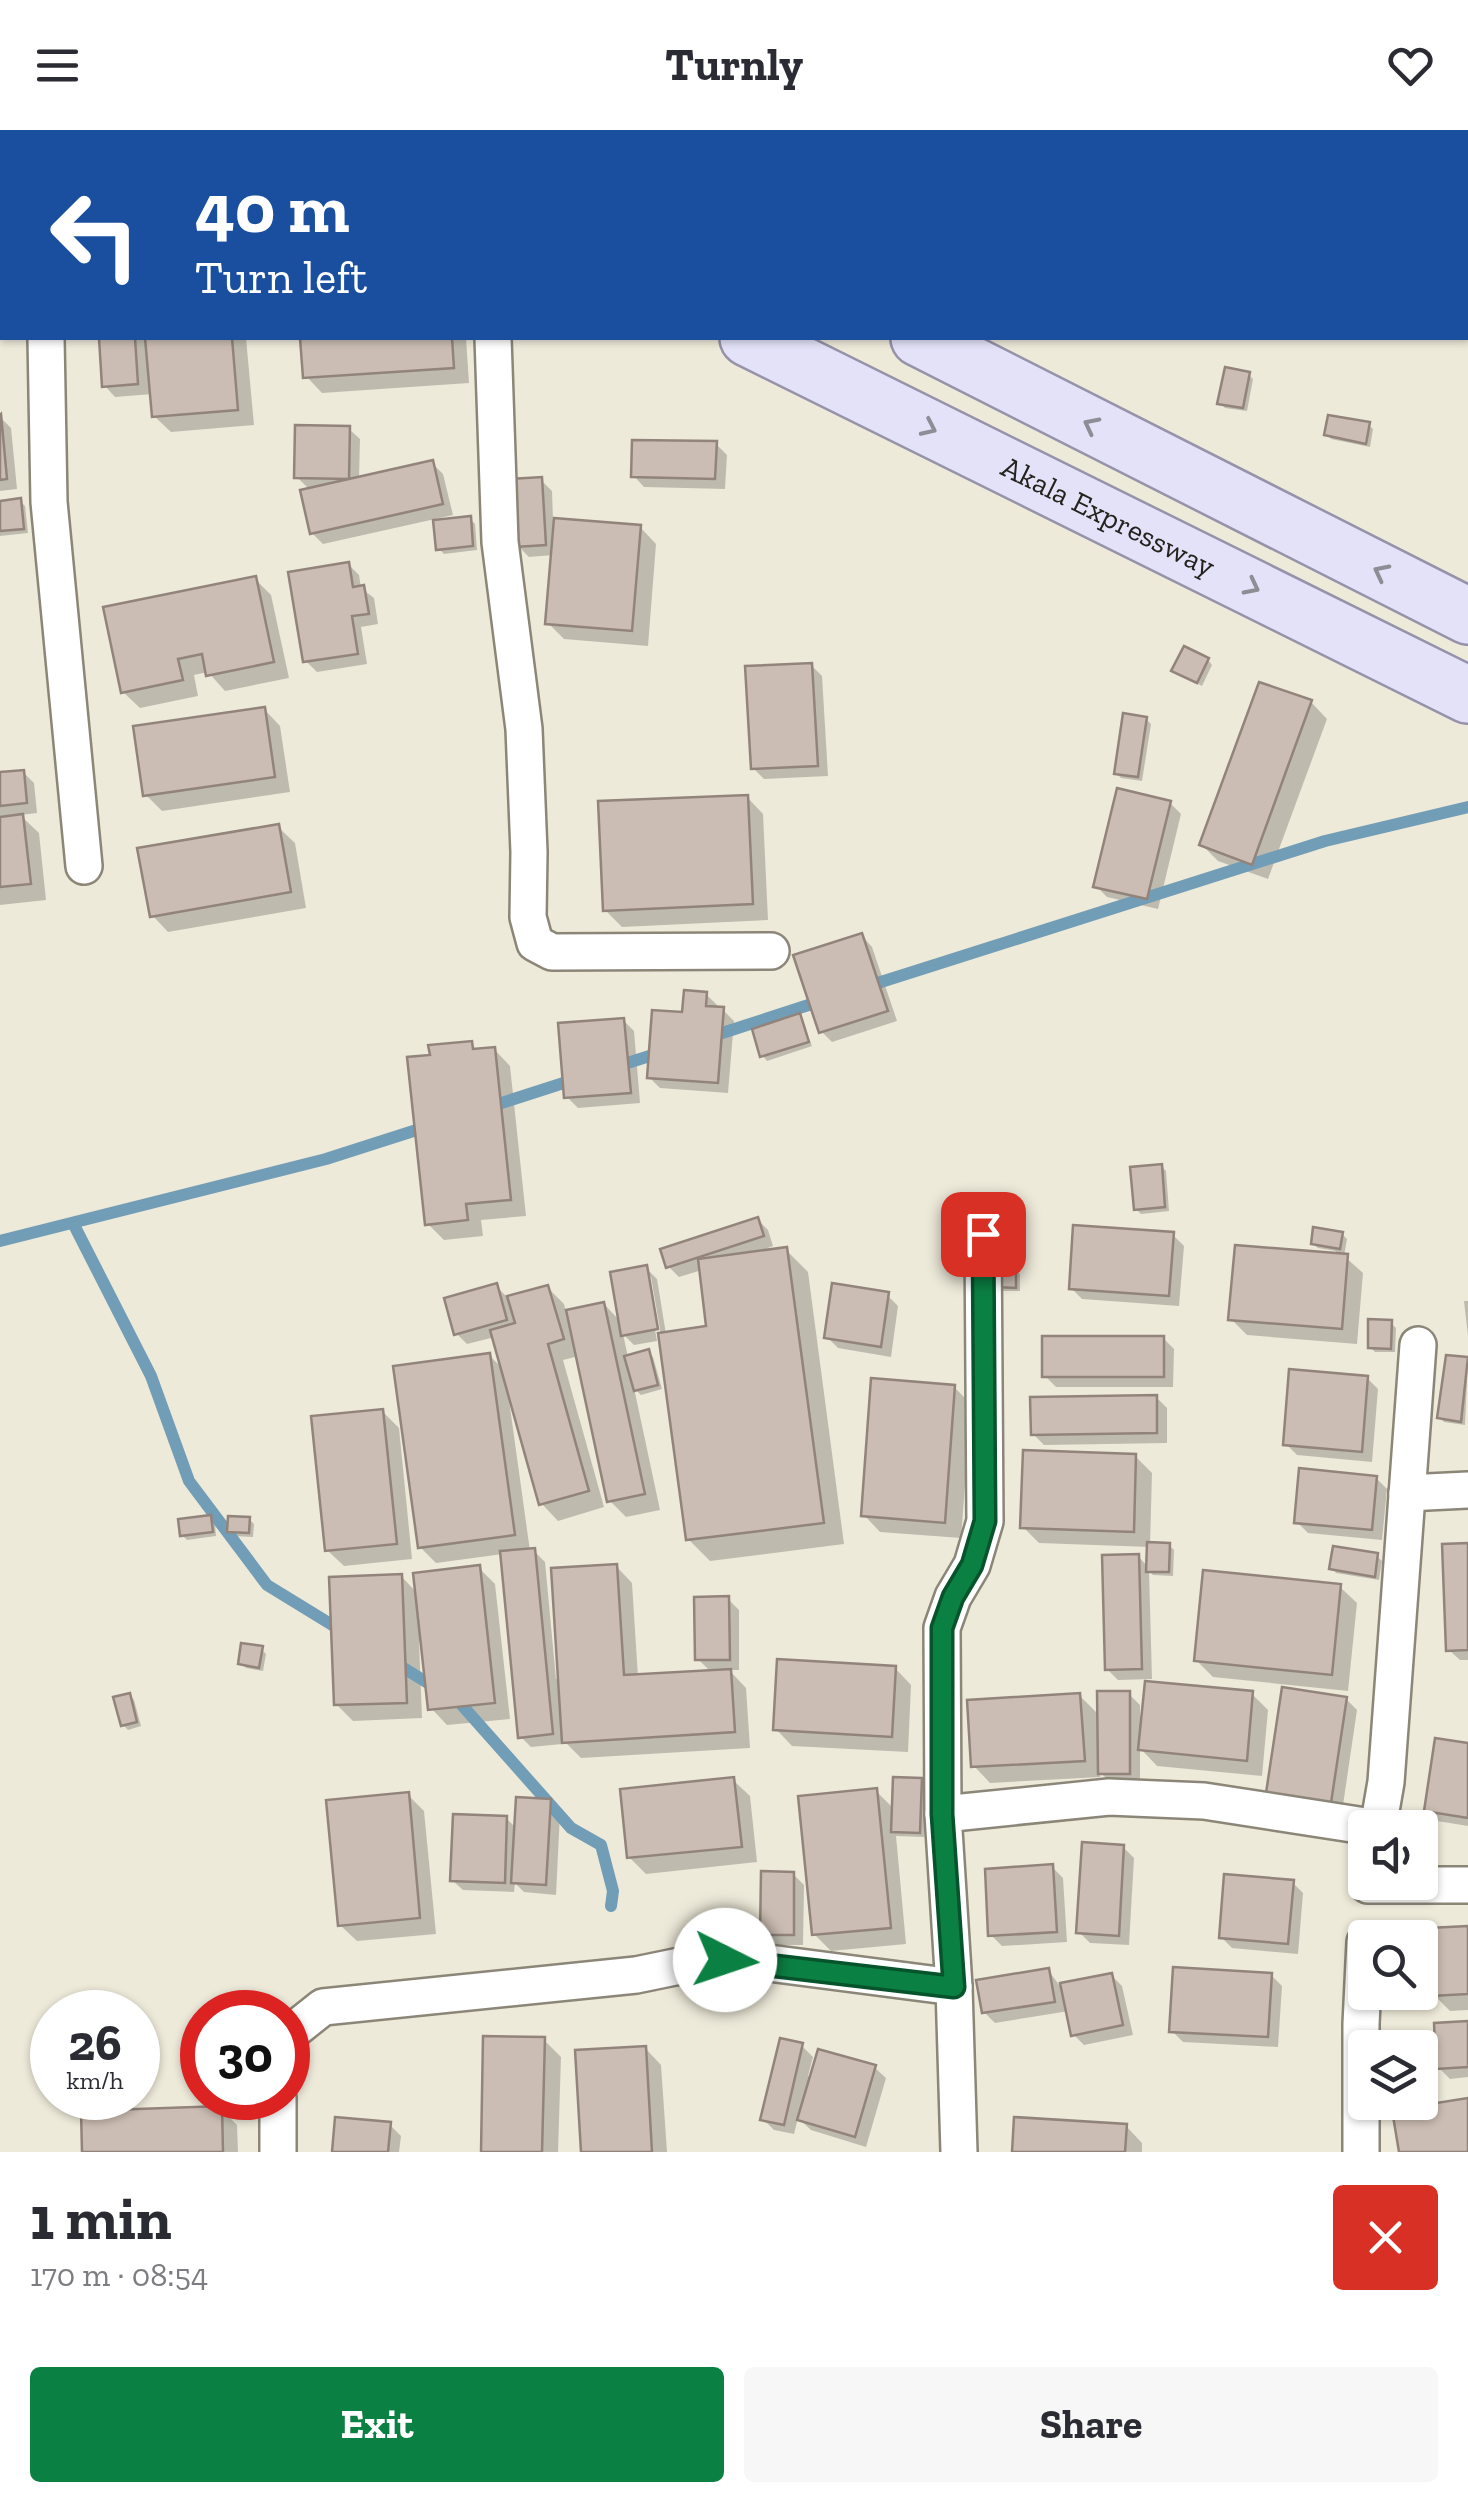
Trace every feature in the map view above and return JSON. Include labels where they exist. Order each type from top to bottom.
[{"type":"main road","name":"Akala Expressway","points":[[752,340],[1468,695]]},
{"type":"main road","points":[[870,400],[903,340]]},
{"type":"main road","points":[[923,340],[1468,616]]},
{"type":"street","points":[[46,340],[49,502],[84,866]]},
{"type":"street","points":[[493,340],[500,542],[524,729],[530,852],[528,917],[534,943],[552,952],[771,952]]},
{"type":"street","points":[[959,2152],[954,1987],[942,1814],[942,1628],[953,1597],[972,1565],[985,1521],[983,1234]]},
{"type":"street","points":[[1381,1810],[1418,1344]]},
{"type":"street","points":[[1408,1493],[1468,1490]]},
{"type":"street","points":[[942,1814],[1109,1796],[1204,1801],[1348,1823]]},
{"type":"street","points":[[1438,1885],[1468,1885]]},
{"type":"street","points":[[310,2017],[322,2007],[620,1976],[704,1960],[746,1960],[954,1987]]},
{"type":"street","points":[[1360,2152],[1361,2010]]},
{"type":"street","points":[[278,2120],[278,2152]]},
{"type":"building","points":[[99,340],[135,340],[138,384],[102,387]]},
{"type":"building","points":[[145,340],[232,340],[238,410],[152,417]]},
{"type":"building","points":[[300,340],[452,340],[454,368],[303,378]]},
{"type":"building","points":[[1225,367],[1250,372],[1243,408],[1217,404]]},
{"type":"building","points":[[0,415],[7,479],[0,480]]},
{"type":"building","points":[[1328,415],[1370,422],[1366,444],[1324,435]]},
{"type":"building","points":[[295,425],[350,426],[349,479],[294,478]]},
{"type":"building","points":[[632,440],[717,441],[715,479],[631,477]]},
{"type":"building","points":[[433,460],[443,504],[310,534],[300,490]]},
{"type":"building","points":[[542,477],[546,545],[515,547],[510,479]]},
{"type":"building","points":[[21,498],[24,529],[0,531],[0,501]]},
{"type":"building","points":[[471,516],[473,546],[436,550],[433,520]]},
{"type":"building","points":[[554,518],[641,525],[632,631],[545,624]]},
{"type":"building","points":[[349,562],[353,587],[364,585],[369,614],[352,616],[358,654],[303,662],[288,572]]},
{"type":"building","points":[[256,576],[274,662],[206,676],[202,654],[178,659],[183,680],[121,693],[103,607]]},
{"type":"building","points":[[1184,646],[1209,658],[1197,683],[1171,671]]},
{"type":"building","points":[[812,663],[818,766],[751,769],[745,666]]},
{"type":"building","points":[[1259,682],[1312,700],[1252,865],[1199,845]]},
{"type":"building","points":[[265,707],[275,777],[143,796],[133,726]]},
{"type":"building","points":[[1123,713],[1147,717],[1138,777],[1114,774]]},
{"type":"building","points":[[24,770],[27,803],[0,806],[0,772]]},
{"type":"building","points":[[1117,788],[1171,801],[1147,899],[1093,887]]},
{"type":"building","points":[[748,795],[753,904],[603,911],[598,801]]},
{"type":"building","points":[[23,814],[31,884],[0,887],[0,817]]},
{"type":"building","points":[[279,824],[291,892],[150,917],[137,848]]},
{"type":"building","points":[[862,933],[888,1011],[819,1033],[793,955]]},
{"type":"building","points":[[684,990],[707,992],[706,1006],[724,1007],[718,1083],[647,1078],[652,1010],[682,1012]]},
{"type":"building","points":[[800,1013],[809,1042],[760,1057],[752,1029]]},
{"type":"building","points":[[624,1018],[631,1093],[564,1098],[558,1023]]},
{"type":"building","points":[[472,1041],[473,1049],[495,1047],[511,1200],[466,1204],[468,1220],[425,1225],[407,1057],[430,1055],[428,1045]]},
{"type":"building","points":[[1162,1164],[1165,1207],[1134,1210],[1130,1167]]},
{"type":"building","points":[[758,1217],[764,1236],[666,1268],[660,1249]]},
{"type":"building","points":[[1073,1225],[1174,1232],[1169,1296],[1069,1289]]},
{"type":"building","points":[[1313,1227],[1343,1232],[1340,1249],[1311,1244]]},
{"type":"building","points":[[1235,1245],[1348,1254],[1342,1329],[1228,1320]]},
{"type":"building","points":[[787,1247],[824,1523],[686,1540],[658,1333],[706,1326],[698,1259]]},
{"type":"building","points":[[647,1265],[658,1329],[621,1336],[610,1272]]},
{"type":"building","points":[[996,1266],[1016,1267],[1016,1288],[996,1287]]},
{"type":"building","points":[[497,1283],[507,1320],[454,1335],[444,1298]]},
{"type":"building","points":[[832,1283],[889,1292],[881,1347],[824,1338]]},
{"type":"building","points":[[548,1285],[564,1339],[548,1344],[589,1491],[539,1505],[490,1330],[515,1323],[507,1296]]},
{"type":"building","points":[[604,1302],[645,1494],[607,1502],[566,1310]]},
{"type":"building","points":[[1368,1319],[1392,1320],[1391,1349],[1368,1348]]},
{"type":"building","points":[[1042,1336],[1164,1336],[1164,1377],[1042,1377]]},
{"type":"building","points":[[649,1349],[658,1385],[634,1391],[624,1356]]},
{"type":"building","points":[[490,1353],[515,1535],[418,1548],[393,1366]]},
{"type":"building","points":[[1446,1355],[1468,1357],[1461,1422],[1437,1418]]},
{"type":"building","points":[[1289,1369],[1368,1376],[1362,1452],[1283,1445]]},
{"type":"building","points":[[871,1378],[955,1385],[945,1523],[861,1516]]},
{"type":"building","points":[[1157,1395],[1157,1433],[1031,1435],[1030,1397]]},
{"type":"building","points":[[383,1409],[397,1544],[325,1551],[311,1416]]},
{"type":"building","points":[[1023,1450],[1136,1454],[1134,1532],[1020,1528]]},
{"type":"building","points":[[1299,1468],[1377,1476],[1372,1530],[1294,1523]]},
{"type":"building","points":[[211,1515],[213,1532],[180,1536],[178,1519]]},
{"type":"building","points":[[228,1516],[250,1517],[249,1533],[227,1532]]},
{"type":"building","points":[[1147,1542],[1170,1543],[1169,1572],[1146,1572]]},
{"type":"building","points":[[1468,1543],[1468,1650],[1446,1651],[1442,1544]]},
{"type":"building","points":[[1333,1546],[1378,1553],[1375,1577],[1329,1569]]},
{"type":"building","points":[[535,1548],[553,1734],[518,1738],[500,1551]]},
{"type":"building","points":[[1139,1554],[1142,1669],[1105,1670],[1102,1555]]},
{"type":"building","points":[[617,1564],[624,1675],[731,1669],[735,1732],[562,1743],[551,1568]]},
{"type":"building","points":[[480,1565],[495,1703],[428,1710],[413,1573]]},
{"type":"building","points":[[1203,1570],[1341,1584],[1332,1675],[1194,1661]]},
{"type":"building","points":[[402,1574],[407,1703],[334,1705],[329,1577]]},
{"type":"building","points":[[729,1596],[730,1660],[695,1660],[694,1597]]},
{"type":"building","points":[[241,1643],[263,1646],[259,1668],[238,1664]]},
{"type":"building","points":[[777,1659],[896,1666],[892,1737],[773,1730]]},
{"type":"building","points":[[1145,1681],[1253,1691],[1247,1761],[1138,1750]]},
{"type":"building","points":[[1282,1687],[1347,1697],[1331,1803],[1266,1793]]},
{"type":"building","points":[[1097,1691],[1130,1691],[1130,1774],[1098,1774]]},
{"type":"building","points":[[130,1693],[137,1722],[121,1726],[113,1697]]},
{"type":"building","points":[[1080,1693],[1085,1761],[971,1767],[967,1700]]},
{"type":"building","points":[[1435,1738],[1468,1743],[1468,1818],[1424,1810]]},
{"type":"building","points":[[734,1777],[742,1847],[627,1858],[620,1789]]},
{"type":"building","points":[[893,1777],[922,1778],[920,1833],[891,1832]]},
{"type":"building","points":[[877,1788],[891,1928],[812,1935],[798,1796]]},
{"type":"building","points":[[409,1792],[420,1918],[338,1926],[326,1800]]},
{"type":"building","points":[[516,1797],[551,1799],[546,1885],[511,1883]]},
{"type":"building","points":[[453,1814],[507,1816],[505,1883],[450,1881]]},
{"type":"building","points":[[1082,1842],[1124,1845],[1119,1936],[1076,1933]]},
{"type":"building","points":[[1053,1864],[1057,1932],[988,1936],[985,1869]]},
{"type":"building","points":[[761,1871],[794,1872],[794,1935],[760,1935]]},
{"type":"building","points":[[1224,1874],[1294,1880],[1288,1944],[1219,1938]]},
{"type":"building","points":[[1468,1926],[1468,1994],[1438,1996],[1438,1928]]},
{"type":"building","points":[[1173,1967],[1272,1973],[1268,2037],[1169,2032]]},
{"type":"building","points":[[1049,1968],[1055,2002],[982,2013],[976,1980]]},
{"type":"building","points":[[1112,1973],[1123,2025],[1071,2036],[1060,1983]]},
{"type":"building","points":[[1468,2021],[1468,2067],[1438,2069],[1438,2030],[1434,2030],[1434,2023]]},
{"type":"building","points":[[483,2036],[545,2037],[542,2152],[481,2152]]},
{"type":"building","points":[[780,2038],[803,2043],[784,2125],[760,2120]]},
{"type":"building","points":[[646,2046],[652,2152],[581,2152],[575,2050]]},
{"type":"building","points":[[818,2049],[876,2065],[855,2137],[797,2120]]},
{"type":"building","points":[[1468,2098],[1468,2152],[1399,2152],[1394,2120],[1438,2120],[1438,2103]]},
{"type":"building","points":[[180,2107],[180,2120],[222,2120],[223,2152],[82,2152],[81,2120],[160,2120],[160,2108]]},
{"type":"building","points":[[335,2117],[391,2122],[388,2152],[332,2152]]},
{"type":"building","points":[[1014,2117],[1127,2124],[1125,2152],[1012,2152]]},
{"type":"waterway","points":[[862,988],[1325,841],[1468,807]]},
{"type":"waterway","points":[[710,1037],[824,1000]]},
{"type":"waterway","points":[[615,1067],[662,1052]]},
{"type":"waterway","points":[[486,1108],[576,1079]]},
{"type":"waterway","points":[[0,1241],[326,1159],[429,1126]]},
{"type":"waterway","points":[[73,1223],[151,1376],[189,1481],[267,1585],[342,1631]]},
{"type":"waterway","points":[[394,1662],[460,1703],[571,1828],[601,1845],[613,1891],[611,1906]]},
{"type":"route","points":[[725,1960],[954,1987],[942,1814],[942,1628],[953,1597],[972,1565],[985,1521],[983,1234]]}]
